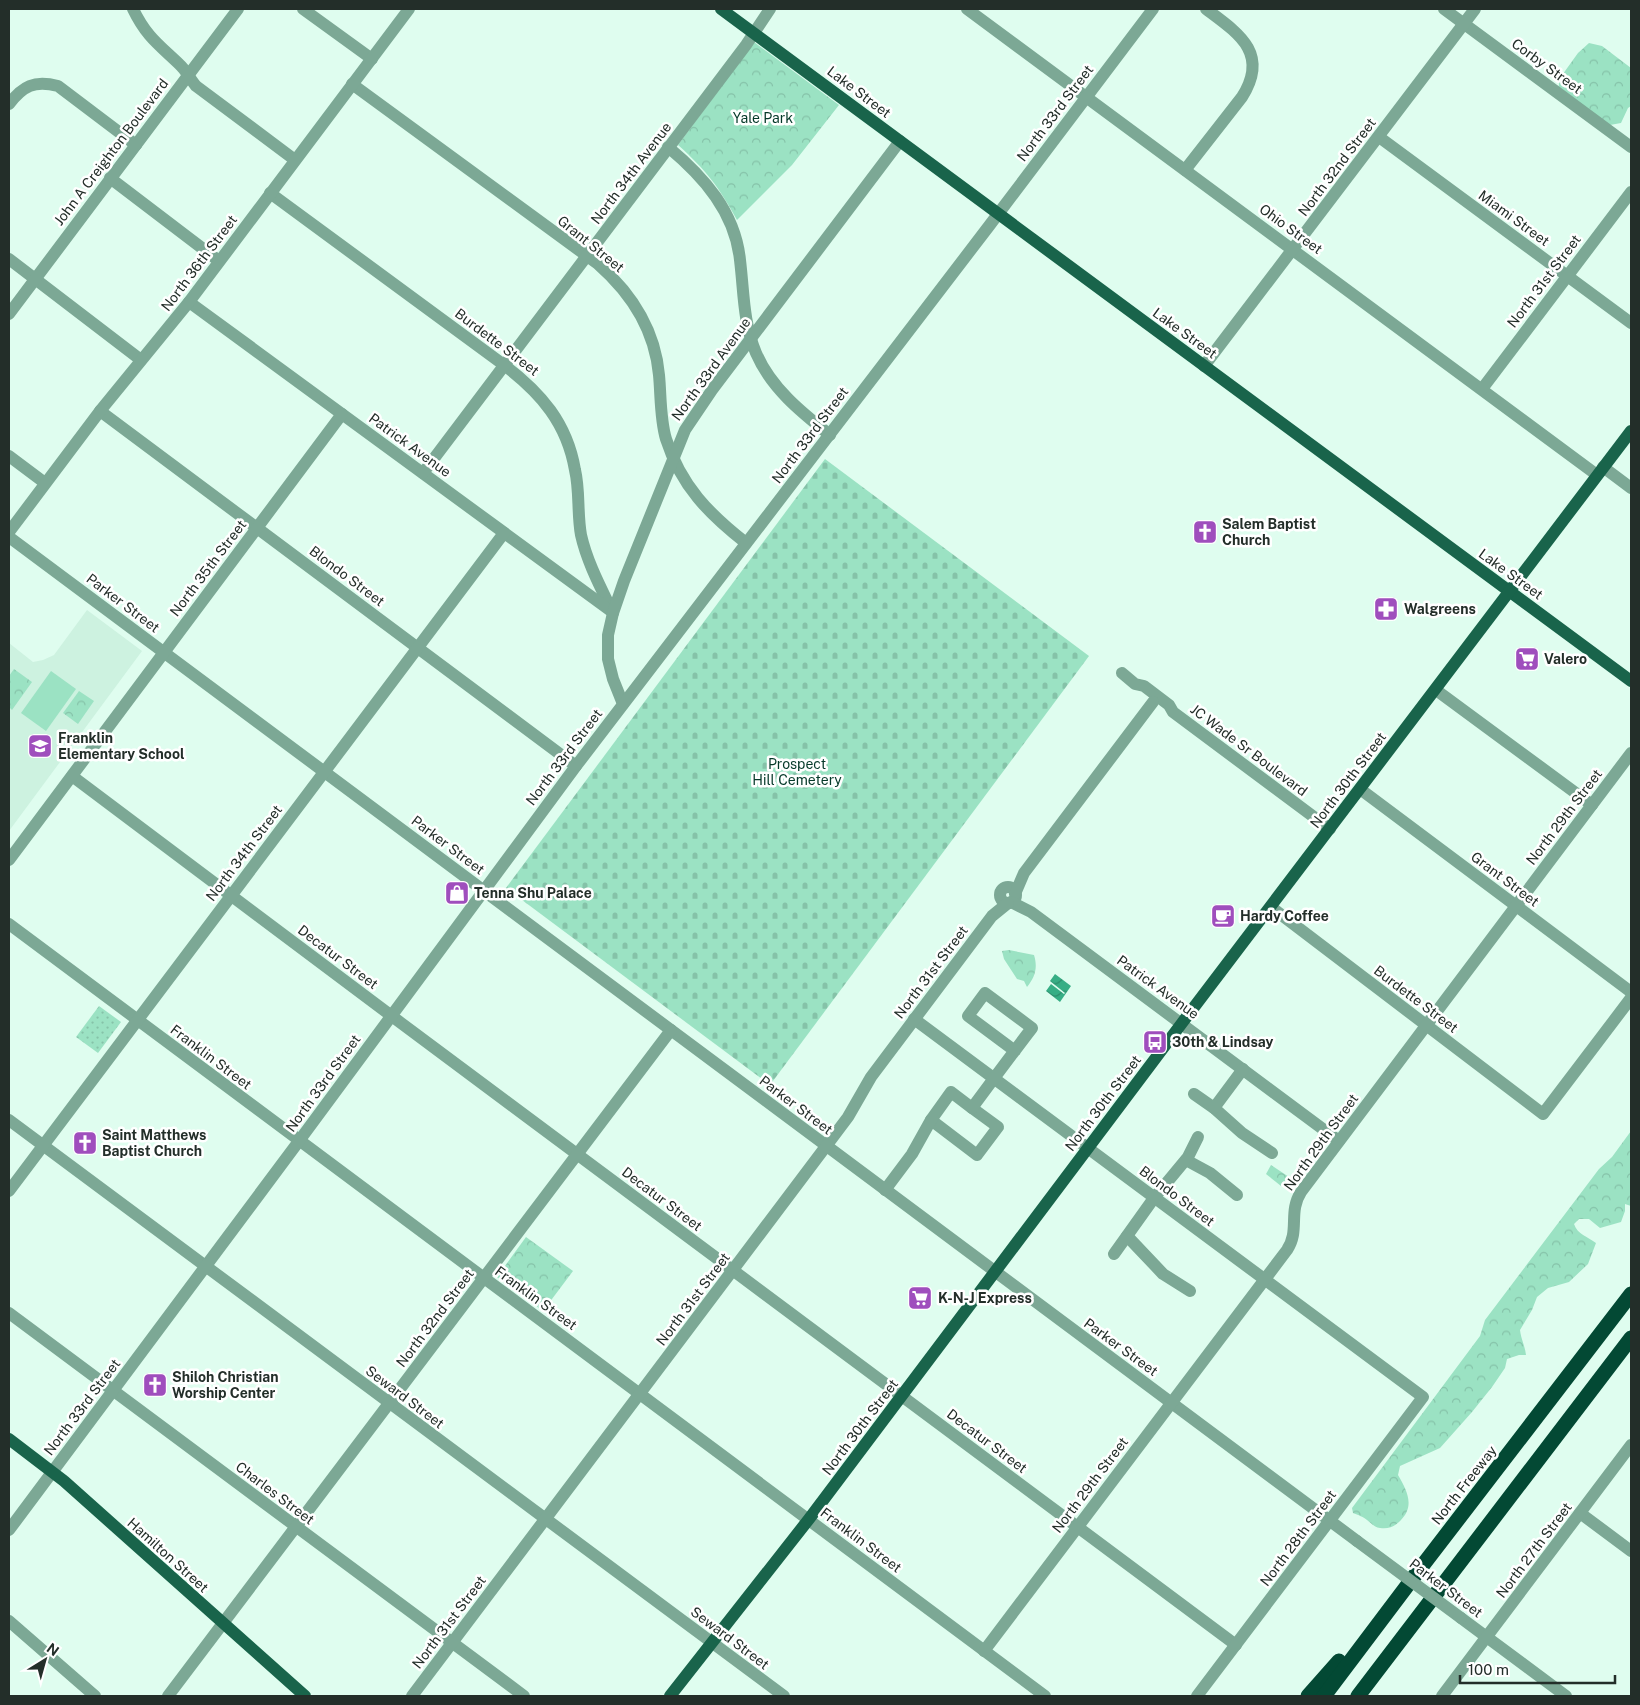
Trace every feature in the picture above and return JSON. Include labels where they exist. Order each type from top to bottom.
[{"type":"highway","points":[[1570,1374],[1631,1286]]},
{"type":"highway","name":"North Freeway","points":[[1324,1696],[1631,1294]]},
{"type":"highway","points":[[1358,1696],[1631,1338]]},
{"type":"highway","points":[[1591,1390],[1631,1344]]},
{"type":"highway","points":[[1308,1696],[1416,1574]]},
{"type":"main road","name":"Lake Street","points":[[721,9],[1631,681]]},
{"type":"main road","name":"North 30th Street","points":[[670,1696],[809,1519],[996,1273],[1182,1023],[1631,431]]},
{"type":"main road","name":"Hamilton Street","points":[[9,1439],[52,1472],[305,1696]]},
{"type":"street","points":[[133,9],[139,22],[150,37],[179,64],[196,86],[295,160]]},
{"type":"street","name":"John A Creighton Boulevard","points":[[9,314],[238,9]]},
{"type":"street","points":[[303,9],[372,59]]},
{"type":"street","name":"North 36th Street","points":[[9,532],[100,411],[189,302],[410,9]]},
{"type":"street","name":"North 34th Avenue","points":[[423,473],[754,33],[770,9]]},
{"type":"street","name":"Ohio Street","points":[[967,9],[1482,389],[1600,471],[1631,488]]},
{"type":"street","name":"North 33rd Street","points":[[9,1530],[299,1142],[576,766],[830,435],[1152,9]]},
{"type":"street","points":[[1186,170],[1242,97],[1252,74],[1252,60],[1244,41],[1231,28],[1206,9]]},
{"type":"street","name":"Corby Street","points":[[1444,9],[1631,147]]},
{"type":"street","name":"North 32nd Street","points":[[1204,366],[1475,9]]},
{"type":"street","points":[[9,104],[17,94],[31,85],[47,84],[58,86],[136,144]]},
{"type":"street","name":"Grant Street","points":[[352,84],[586,256],[623,289],[638,310],[648,329],[657,361],[664,428],[673,458],[681,474],[701,503],[718,521],[746,543]]},
{"type":"street","name":"Miami Street","points":[[1379,137],[1631,323]]},
{"type":"street","name":"North 33rd Avenue","points":[[623,704],[608,659],[608,635],[613,613],[685,430],[751,338],[900,141]]},
{"type":"street","points":[[668,147],[691,166],[708,185],[729,219],[737,242],[740,259],[744,315],[756,353],[774,383],[802,413],[830,435]]},
{"type":"street","points":[[110,178],[220,261]]},
{"type":"street","name":"North 31st Street","points":[[1482,389],[1631,192]]},
{"type":"street","name":"Burdette Street","points":[[270,193],[504,365],[525,381],[541,397],[555,416],[565,436],[576,470],[584,547],[613,613]]},
{"type":"street","points":[[9,259],[141,360]]},
{"type":"street","name":"Patrick Avenue","points":[[189,302],[613,613]]},
{"type":"street","name":"Blondo Street","points":[[100,411],[576,766]]},
{"type":"street","name":"North 35th Street","points":[[9,860],[342,414]]},
{"type":"street","points":[[9,456],[45,483]]},
{"type":"street","name":"North 34th Street","points":[[9,1191],[504,533]]},
{"type":"street","name":"Parker Street","points":[[9,537],[1566,1696]]},
{"type":"street","name":"JC Wade Sr Boulevard","points":[[1122,673],[1134,684],[1138,692],[1164,711],[1173,712],[1330,829]]},
{"type":"street","name":"JC Wade Sr Boulevard","points":[[1134,684],[1144,686],[1171,706],[1173,712]]},
{"type":"street","points":[[1436,690],[1592,805]]},
{"type":"street","name":"North 31st Street","points":[[412,1696],[826,1146],[851,1112],[870,1076],[1009,896],[1024,873],[1153,702]]},
{"type":"street","name":"North 29th Street","points":[[984,1651],[1288,1250],[1293,1240],[1294,1208],[1298,1197],[1631,753]]},
{"type":"street","name":"Decatur Street","points":[[72,776],[391,1016],[1236,1644]]},
{"type":"street","name":"Grant Street","points":[[1360,790],[1631,992]]},
{"type":"street","name":"Patrick Avenue","points":[[1009,896],[1339,1141]]},
{"type":"street","name":"Burdette Street","points":[[1271,907],[1544,1114],[1631,998]]},
{"type":"street","name":"Franklin Street","points":[[9,924],[299,1142],[1045,1696]]},
{"type":"street","points":[[972,1108],[1015,1051],[1032,1028],[985,993],[968,1016],[1015,1051]]},
{"type":"street","name":"Blondo Street","points":[[914,1019],[1423,1397]]},
{"type":"street","name":"North 32nd Street","points":[[168,1696],[671,1030]]},
{"type":"street","points":[[1214,1108],[1243,1069]]},
{"type":"street","points":[[885,1190],[912,1154],[931,1120],[951,1092],[998,1127],[977,1155],[931,1120]]},
{"type":"street","points":[[1194,1094],[1214,1108],[1242,1133],[1272,1154]]},
{"type":"street","name":"Seward Street","points":[[9,1120],[784,1696]]},
{"type":"street","points":[[1114,1254],[1154,1198],[1186,1160],[1198,1137]]},
{"type":"street","points":[[1186,1160],[1210,1173],[1237,1196]]},
{"type":"street","points":[[1127,1236],[1162,1274],[1190,1291]]},
{"type":"street","name":"Charles Street","points":[[9,1313],[524,1696]]},
{"type":"street","name":"North 28th Street","points":[[1197,1696],[1423,1397]]},
{"type":"street","name":"North 27th Street","points":[[1442,1696],[1631,1445]]},
{"type":"street","points":[[1580,1513],[1631,1551]]},
{"type":"street","points":[[9,1621],[95,1696]]},
{"type":"shaded area","name":"Franklin Elementary School","points":[[87,610],[142,651],[9,831],[9,643],[33,662],[43,660],[54,655]]},
{"type":"green space","name":"Yale Park","points":[[754,42],[839,105],[792,165],[737,220],[711,180],[678,145]]},
{"type":"green space","points":[[1589,43],[1602,46],[1631,68],[1631,106],[1628,108],[1621,123],[1610,125],[1558,90],[1560,78],[1578,53]]},
{"type":"green space","name":"Prospect Hill Cemetery","points":[[825,459],[1089,656],[770,1085],[506,888]]},
{"type":"green space","points":[[14,669],[32,682],[12,710],[9,707],[9,676]]},
{"type":"green space","points":[[51,671],[76,689],[46,731],[21,713]]},
{"type":"green space","points":[[79,691],[94,701],[78,724],[63,713]]},
{"type":"green space","points":[[1009,950],[1034,955],[1035,972],[1027,987],[1024,981],[1017,979],[1004,959],[1002,951]]},
{"type":"green space","points":[[99,1006],[121,1022],[98,1053],[76,1037]]},
{"type":"green space","points":[[1631,1131],[1631,1206],[1625,1204],[1625,1211],[1621,1222],[1600,1228],[1589,1219],[1579,1219],[1574,1224],[1580,1233],[1596,1243],[1588,1264],[1569,1282],[1548,1288],[1537,1297],[1532,1310],[1520,1330],[1526,1355],[1507,1359],[1505,1368],[1492,1387],[1440,1448],[1400,1466],[1398,1475],[1407,1492],[1409,1504],[1405,1515],[1398,1522],[1391,1527],[1380,1528],[1353,1513],[1352,1508],[1480,1336],[1485,1320],[1599,1169],[1612,1157]]},
{"type":"green space","points":[[1271,1165],[1292,1179],[1287,1186],[1281,1186],[1266,1174]]},
{"type":"green space","points":[[526,1237],[573,1271],[543,1311],[497,1277]]},
{"type":"water","points":[[1055,974],[1071,986],[1060,1002],[1046,991],[1051,984],[1065,993],[1050,981]]},
{"type":"place","name":"Salem Baptist Church","points":[[1205,532]]},
{"type":"place","name":"Walgreens","points":[[1386,609]]},
{"type":"place","name":"Valero","points":[[1527,659]]},
{"type":"place","name":"Franklin Elementary School","points":[[40,746]]},
{"type":"place","name":"Tenna Shu Palace","points":[[457,893]]},
{"type":"place","name":"Hardy Coffee","points":[[1223,916]]},
{"type":"place","name":"30th & Lindsay","points":[[1155,1042]]},
{"type":"place","name":"Saint Matthews Baptist Church","points":[[85,1143]]},
{"type":"place","name":"K-N-J Express","points":[[920,1298]]},
{"type":"place","name":"Shiloh Christian Worship Center","points":[[155,1385]]}]
